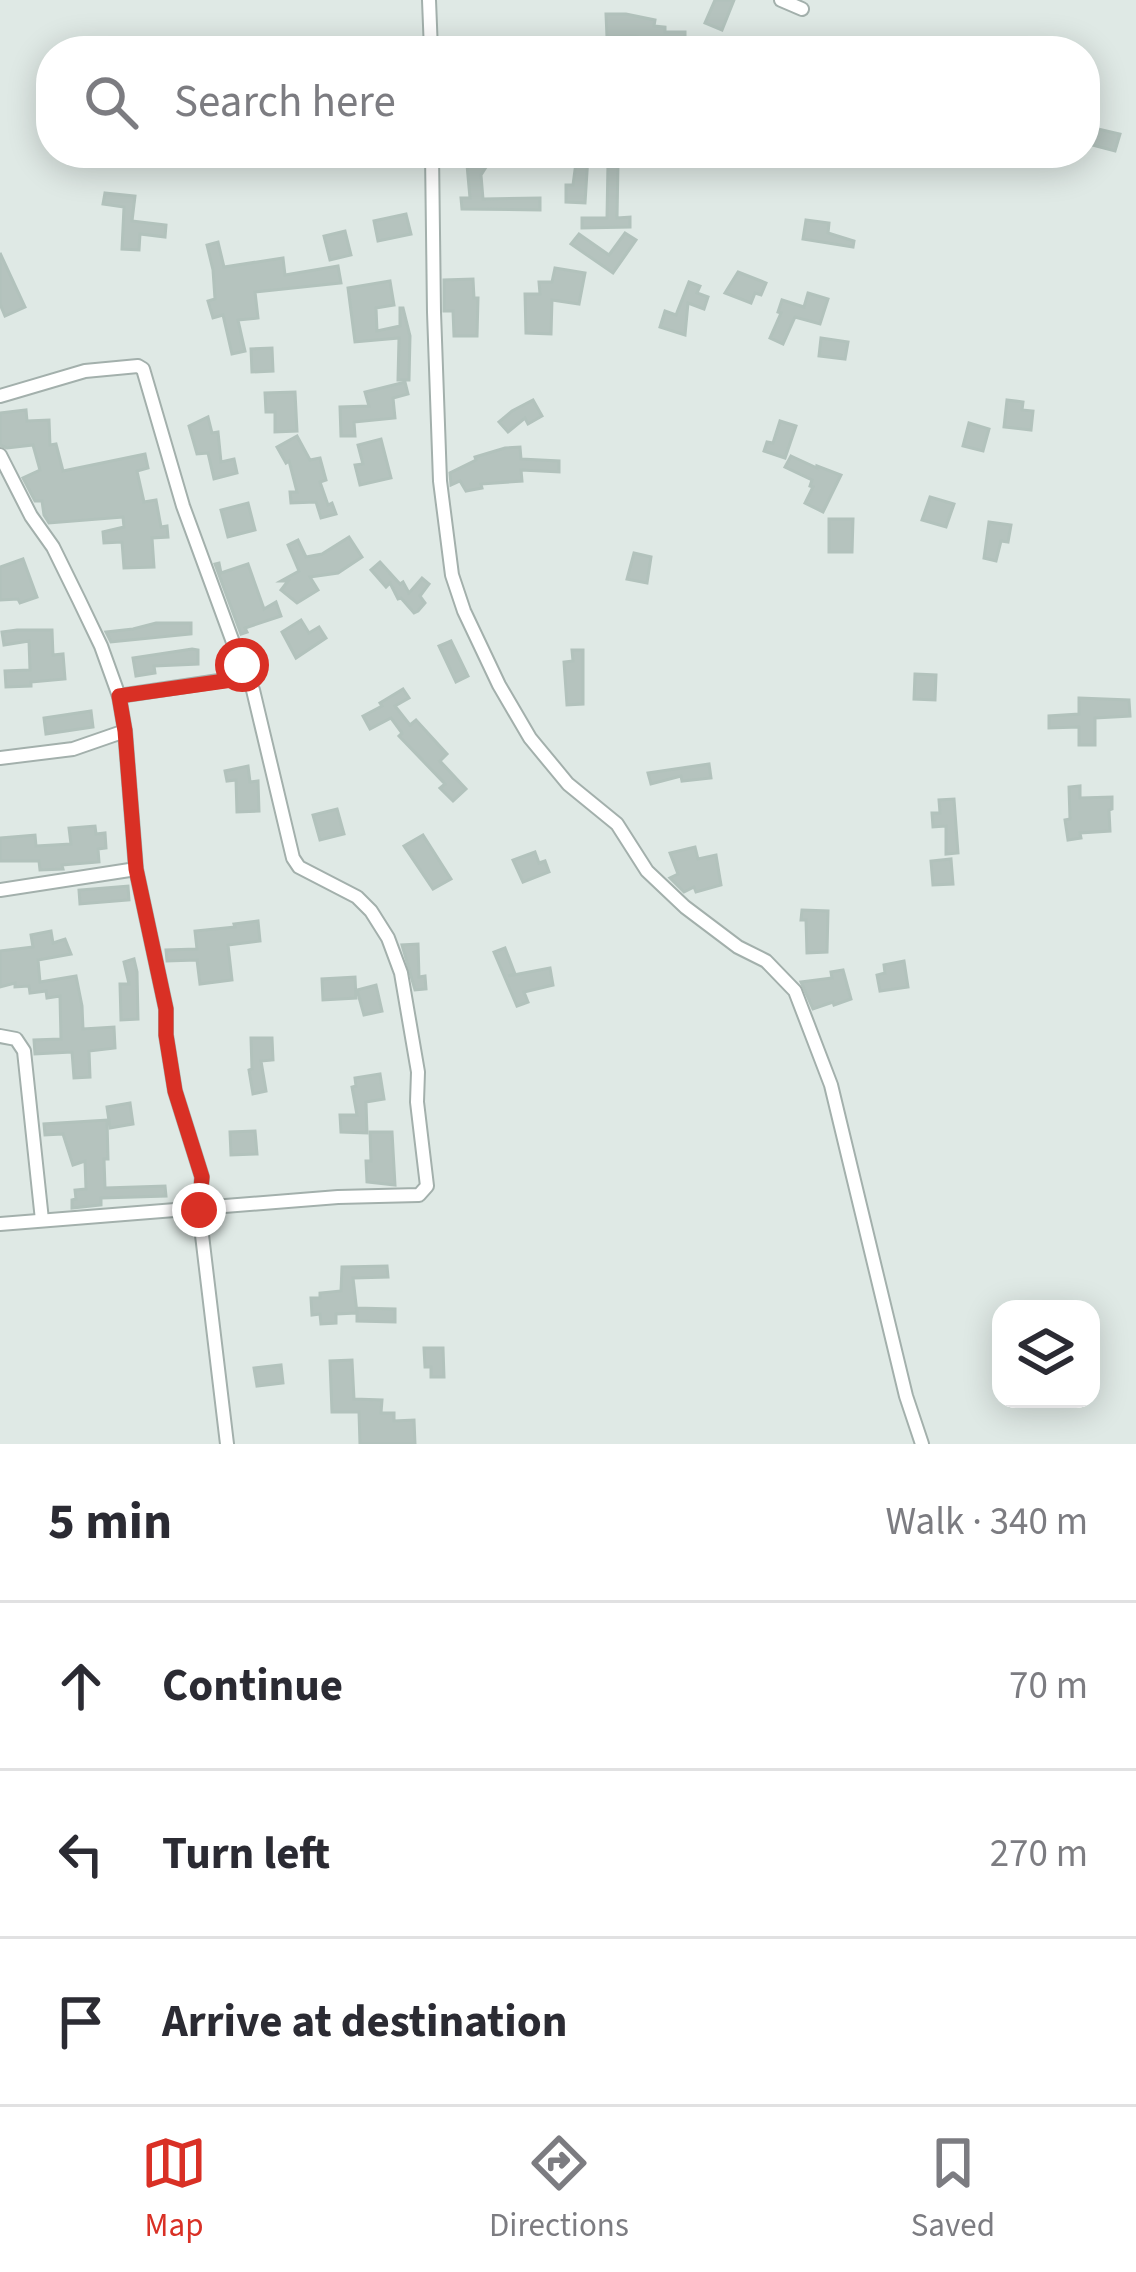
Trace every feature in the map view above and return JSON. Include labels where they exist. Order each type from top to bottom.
[{"type":"street","points":[[429,0],[430,36]]},
{"type":"street","points":[[781,0],[802,9]]},
{"type":"street","points":[[432,168],[440,481],[452,575],[464,611],[530,738],[568,784],[617,824],[647,871],[685,908],[738,947],[766,961],[795,991],[831,1085],[906,1396],[922,1444]]},
{"type":"street","points":[[0,396],[86,371],[143,369],[183,506],[253,690],[293,858],[299,867],[358,897],[388,938],[401,973],[418,1072],[427,1186],[419,1195],[0,1224]]},
{"type":"street","points":[[0,455],[62,565],[119,696],[136,869],[166,1009],[175,1091],[202,1177],[199,1210],[227,1444]]},
{"type":"street","points":[[119,696],[244,675]]},
{"type":"street","points":[[0,758],[74,749],[125,731]]},
{"type":"street","points":[[0,890],[136,869]]},
{"type":"street","points":[[0,1036],[16,1039],[23,1051],[42,1220]]},
{"type":"building","points":[[715,0],[734,0],[722,30],[705,23]]},
{"type":"building","points":[[606,14],[655,20],[654,26],[665,27],[665,32],[685,32],[685,36],[607,36]]},
{"type":"building","points":[[1100,129],[1120,134],[1115,151],[1100,147]]},
{"type":"building","points":[[467,168],[486,168],[481,175],[483,199],[540,198],[540,210],[462,209],[461,198],[470,198]]},
{"type":"building","points":[[575,168],[587,168],[585,203],[566,202],[566,185],[573,185]]},
{"type":"building","points":[[608,168],[618,168],[617,218],[630,217],[630,227],[582,228],[582,218],[607,218]]},
{"type":"building","points":[[105,193],[135,196],[132,221],[166,225],[165,237],[140,234],[139,250],[122,249],[124,207],[103,204]]},
{"type":"building","points":[[406,214],[411,234],[378,241],[374,221]]},
{"type":"building","points":[[806,220],[829,223],[828,233],[854,241],[853,247],[803,239]]},
{"type":"building","points":[[345,231],[351,255],[330,260],[324,236]]},
{"type":"building","points":[[625,233],[636,240],[613,273],[571,244],[579,234],[609,255]]},
{"type":"building","points":[[218,242],[224,267],[283,258],[285,275],[338,266],[341,283],[255,292],[258,318],[238,320],[245,351],[232,354],[223,315],[213,318],[208,301],[215,299],[207,245]]},
{"type":"building","points":[[0,253],[25,307],[5,316],[0,304]]},
{"type":"building","points":[[555,268],[585,273],[579,304],[552,300],[551,334],[526,333],[525,294],[540,294],[539,282],[552,282]]},
{"type":"building","points":[[738,272],[766,283],[751,303],[725,293]]},
{"type":"building","points":[[473,279],[474,298],[478,298],[477,336],[454,336],[453,311],[444,311],[444,280]]},
{"type":"building","points":[[390,281],[394,305],[376,308],[377,331],[400,326],[403,308],[410,336],[409,380],[398,380],[399,338],[355,342],[348,288]]},
{"type":"building","points":[[689,282],[700,286],[697,293],[708,297],[704,309],[688,303],[685,335],[660,327],[665,311],[676,315]]},
{"type":"building","points":[[808,293],[828,299],[820,324],[795,317],[783,344],[770,338],[782,300],[804,307]]},
{"type":"building","points":[[821,338],[848,342],[845,359],[819,356]]},
{"type":"building","points":[[272,348],[273,371],[252,372],[251,349]]},
{"type":"building","points":[[405,382],[408,394],[393,398],[395,418],[354,422],[355,436],[341,436],[340,407],[369,406],[365,392]]},
{"type":"building","points":[[295,392],[297,431],[275,432],[275,412],[266,412],[265,393]]},
{"type":"building","points":[[533,400],[542,416],[528,424],[525,418],[508,432],[499,422]]},
{"type":"building","points":[[1007,400],[1023,402],[1022,410],[1033,411],[1031,430],[1004,427]]},
{"type":"building","points":[[26,410],[27,421],[49,420],[50,445],[56,444],[63,471],[145,454],[148,468],[137,471],[144,502],[156,500],[168,537],[152,538],[154,567],[124,568],[122,542],[104,543],[103,532],[124,527],[123,517],[49,523],[42,501],[35,501],[23,478],[40,470],[33,445],[0,445],[0,413]]},
{"type":"building","points":[[208,417],[212,433],[218,432],[221,462],[234,459],[237,473],[214,479],[208,453],[197,454],[189,426]]},
{"type":"building","points":[[780,421],[796,426],[785,458],[764,451],[767,442],[773,443]]},
{"type":"building","points":[[969,423],[989,429],[983,451],[963,446]]},
{"type":"building","points":[[297,436],[310,460],[320,458],[326,480],[320,482],[336,514],[321,518],[316,502],[291,503],[290,492],[297,492],[289,461],[277,447]]},
{"type":"building","points":[[381,439],[391,478],[360,485],[355,465],[363,464],[358,445]]},
{"type":"building","points":[[520,447],[521,459],[559,461],[559,472],[521,470],[522,481],[481,484],[482,488],[466,491],[460,481],[451,485],[450,473],[475,457]]},
{"type":"building","points":[[791,456],[841,475],[823,512],[805,503],[812,480],[785,467]]},
{"type":"building","points":[[930,497],[954,504],[946,527],[922,520]]},
{"type":"building","points":[[248,503],[255,530],[228,537],[221,510]]},
{"type":"building","points":[[829,519],[853,519],[852,552],[829,552]]},
{"type":"building","points":[[989,522],[1011,525],[1008,542],[1001,541],[996,561],[984,558]]},
{"type":"building","points":[[349,537],[362,557],[338,573],[310,577],[318,590],[297,603],[281,590],[288,581],[281,581],[299,571],[288,545],[298,540],[306,557],[322,554]]},
{"type":"building","points":[[634,553],[651,557],[647,583],[627,579]]},
{"type":"building","points":[[23,559],[37,597],[20,603],[18,599],[0,600],[0,567]]},
{"type":"building","points":[[380,562],[409,593],[422,578],[429,584],[420,596],[425,603],[418,611],[414,613],[398,599],[390,583],[386,587],[371,570]]},
{"type":"building","points":[[219,563],[221,573],[248,564],[264,609],[276,602],[281,616],[245,628],[247,632],[241,634],[215,564]]},
{"type":"building","points":[[301,620],[309,633],[319,627],[326,638],[296,658],[282,632]]},
{"type":"building","points":[[156,623],[191,623],[191,634],[111,642],[106,632],[133,629]]},
{"type":"building","points":[[52,630],[53,655],[63,654],[65,679],[6,687],[5,671],[30,670],[29,641],[4,645],[2,632]]},
{"type":"building","points":[[451,641],[468,676],[456,682],[439,646]]},
{"type":"building","points":[[198,650],[198,664],[154,666],[155,673],[136,676],[133,658]]},
{"type":"building","points":[[572,650],[583,650],[583,704],[567,705],[564,662],[573,661]]},
{"type":"building","points":[[915,674],[936,675],[935,700],[914,699]]},
{"type":"building","points":[[403,689],[409,698],[395,706],[410,725],[416,720],[447,754],[440,761],[466,789],[453,801],[440,788],[445,784],[399,736],[402,733],[391,718],[370,729],[363,716]]},
{"type":"building","points":[[1079,698],[1129,700],[1130,716],[1095,718],[1095,745],[1079,745],[1079,727],[1049,728],[1049,716],[1079,714]]},
{"type":"building","points":[[91,711],[93,727],[46,734],[44,718]]},
{"type":"building","points":[[709,764],[711,778],[682,781],[681,776],[651,784],[648,773]]},
{"type":"building","points":[[248,766],[250,782],[258,781],[259,811],[237,812],[236,780],[227,781],[225,771]]},
{"type":"building","points":[[1080,786],[1080,798],[1112,797],[1110,831],[1080,833],[1081,838],[1068,840],[1069,787]]},
{"type":"building","points":[[954,799],[958,853],[946,854],[946,826],[933,827],[932,813],[940,813],[939,800]]},
{"type":"building","points":[[337,809],[344,834],[320,840],[313,815]]},
{"type":"building","points":[[95,826],[96,834],[105,833],[106,848],[98,849],[99,862],[40,870],[39,861],[0,861],[0,838],[35,835],[36,846],[71,844],[69,828]]},
{"type":"building","points":[[423,835],[451,879],[433,889],[404,846]]},
{"type":"building","points":[[695,847],[698,859],[716,855],[721,885],[684,892],[670,878],[678,874],[670,853]]},
{"type":"building","points":[[535,852],[549,872],[523,882],[513,860]]},
{"type":"building","points":[[951,859],[953,884],[933,885],[931,861]]},
{"type":"building","points":[[128,886],[129,900],[80,904],[79,890]]},
{"type":"building","points":[[802,910],[828,911],[827,952],[807,953]]},
{"type":"building","points":[[258,921],[260,941],[228,945],[232,980],[200,984],[197,960],[167,961],[166,950],[197,949],[195,931]]},
{"type":"building","points":[[51,931],[53,943],[65,939],[71,954],[38,960],[40,982],[76,976],[83,1029],[114,1027],[115,1048],[89,1051],[90,1077],[74,1078],[72,1052],[35,1054],[34,1040],[61,1039],[60,996],[47,998],[46,991],[30,993],[29,986],[15,987],[15,983],[0,987],[0,951],[33,947],[31,935]]},
{"type":"building","points":[[418,944],[419,977],[425,976],[426,989],[415,990],[402,945]]},
{"type":"building","points":[[505,948],[515,974],[508,976],[550,968],[553,985],[524,992],[528,1002],[517,1006],[494,952]]},
{"type":"building","points":[[134,959],[138,1019],[121,1020],[120,984],[129,984],[124,962]]},
{"type":"building","points":[[904,961],[908,987],[880,991],[877,975],[885,973],[884,965]]},
{"type":"building","points":[[843,970],[851,999],[813,1009],[801,982],[832,978],[831,972]]},
{"type":"building","points":[[355,977],[356,998],[323,1000],[322,979]]},
{"type":"building","points":[[376,985],[382,1011],[364,1015],[357,990]]},
{"type":"building","points":[[251,1038],[272,1038],[273,1060],[261,1061],[266,1091],[253,1094],[249,1070]]},
{"type":"building","points":[[380,1074],[384,1099],[366,1102],[367,1133],[341,1132],[340,1115],[357,1115],[355,1078]]},
{"type":"building","points":[[130,1103],[133,1124],[110,1128],[107,1107]]},
{"type":"building","points":[[107,1120],[105,1188],[165,1186],[166,1196],[101,1198],[101,1205],[72,1208],[75,1190],[86,1189],[85,1161],[73,1165],[63,1134],[45,1135],[44,1124]]},
{"type":"building","points":[[255,1131],[257,1154],[231,1155],[230,1132]]},
{"type":"building","points":[[370,1132],[392,1132],[395,1185],[367,1182]]},
{"type":"building","points":[[387,1266],[388,1277],[353,1278],[357,1313],[336,1314],[336,1323],[321,1324],[320,1314],[312,1315],[311,1298],[341,1291],[342,1267]]},
{"type":"building","points":[[357,1308],[395,1309],[395,1322],[357,1321]]},
{"type":"building","points":[[424,1348],[443,1348],[444,1377],[431,1377]]},
{"type":"building","points":[[352,1360],[354,1399],[382,1400],[381,1413],[394,1413],[394,1421],[414,1420],[415,1444],[360,1444],[359,1412],[332,1412],[330,1361]]},
{"type":"building","points":[[281,1365],[283,1383],[257,1386],[254,1368]]},
{"type":"route","points":[[199,1210],[202,1177],[175,1091],[166,1009],[136,869],[119,696],[239,679],[244,675],[242,665]]}]
